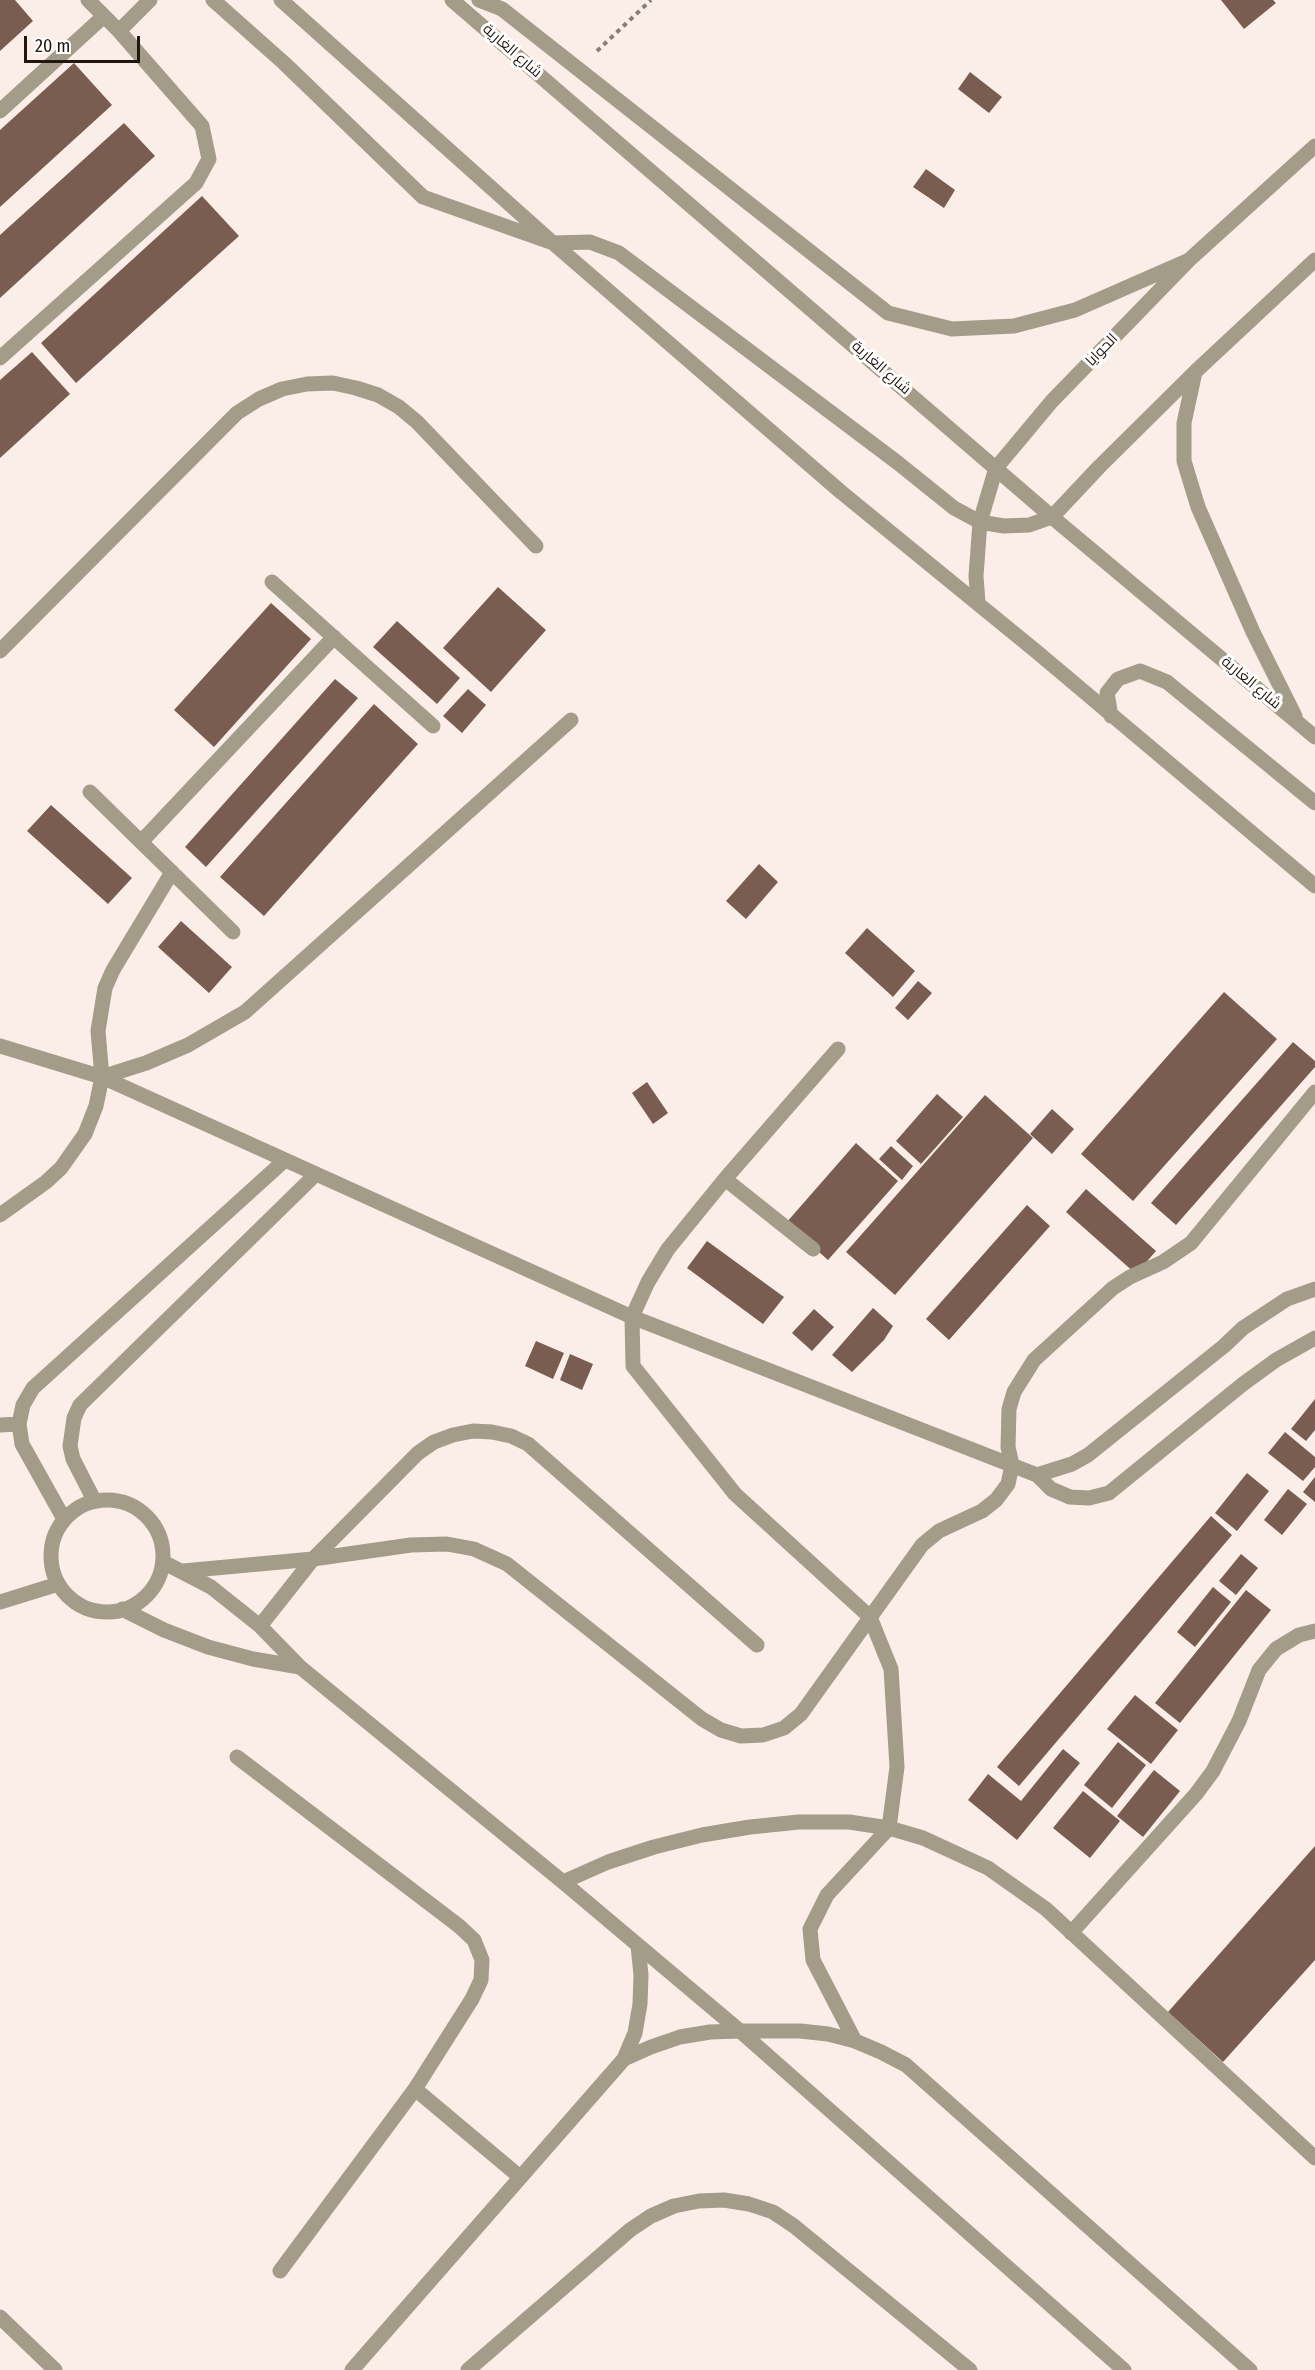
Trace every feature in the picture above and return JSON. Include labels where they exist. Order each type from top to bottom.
[{"type":"street","points":[[119,31],[150,0]]},
{"type":"street","points":[[213,0],[284,63],[423,197],[553,243],[590,242],[619,253],[898,463],[954,508],[980,522],[1004,526],[1029,525],[1052,518],[1195,372],[1315,260]]},
{"type":"street","points":[[281,0],[553,243],[841,492],[978,603],[1315,886]]},
{"type":"street","name":"شارع الغارية","points":[[452,0],[1052,518],[1314,735]]},
{"type":"street","points":[[479,0],[502,9],[888,313],[952,329],[1014,326],[1075,310],[1189,260]]},
{"type":"street","points":[[0,358],[196,183],[209,159],[202,126],[90,1]]},
{"type":"street","points":[[0,111],[104,16]]},
{"type":"street","name":"الحوايا","points":[[978,603],[976,567],[980,522],[996,468],[1052,401],[1189,260],[1315,146]]},
{"type":"street","points":[[1195,372],[1184,423],[1184,460],[1198,507],[1253,632],[1298,723]]},
{"type":"street","points":[[0,651],[237,413],[259,399],[282,389],[308,384],[333,383],[378,395],[399,407],[417,422],[536,546]]},
{"type":"street","points":[[272,582],[433,726]]},
{"type":"street","points":[[141,842],[334,637]]},
{"type":"street","points":[[1111,716],[1107,693],[1118,679],[1140,671],[1167,682],[1315,803]]},
{"type":"street","points":[[102,1077],[146,1063],[188,1045],[245,1012],[570,720]]},
{"type":"street","points":[[90,792],[233,932]]},
{"type":"street","points":[[0,1215],[46,1182],[74,1152],[85,1134],[96,1106],[102,1077],[98,1031],[105,988],[113,970],[172,872]]},
{"type":"street","points":[[0,1046],[102,1077],[632,1317],[1037,1475],[1051,1489],[1070,1497],[1089,1498],[1109,1493],[1243,1384],[1276,1360],[1315,1338]]},
{"type":"street","points":[[838,1049],[725,1179],[668,1249],[648,1282],[632,1317],[633,1366],[640,1376],[735,1494],[870,1617],[891,1669],[897,1767],[889,1828],[827,1895],[810,1929],[813,1960],[855,2041]]},
{"type":"street","points":[[183,1571],[313,1559],[411,1545],[447,1544],[474,1549],[507,1564],[702,1719],[721,1730],[741,1736],[763,1735],[784,1728],[801,1714],[922,1545],[939,1531],[982,1511],[996,1500],[1008,1484],[1012,1465],[1008,1447],[1009,1409],[1014,1392],[1034,1360],[1113,1288],[1130,1277],[1163,1262],[1191,1243],[1315,1092]]},
{"type":"street","points":[[64,1519],[22,1444],[19,1425],[23,1405],[33,1388],[285,1160]]},
{"type":"street","points":[[94,1500],[73,1459],[70,1446],[74,1418],[80,1406],[315,1174]]},
{"type":"street","points":[[725,1179],[813,1249]]},
{"type":"street","points":[[1037,1475],[1072,1464],[1088,1455],[1257,1317],[1287,1299],[1315,1289]]},
{"type":"street","points":[[0,1425],[19,1425]]},
{"type":"street","points":[[260,1626],[313,1559],[418,1453],[434,1442],[473,1431],[511,1436],[528,1444],[757,1645]]},
{"type":"street","points":[[112,1499],[129,1504],[144,1513],[156,1526],[163,1543],[160,1578],[150,1593],[136,1604],[103,1613],[85,1608],[71,1599],[58,1584],[52,1569],[51,1551],[55,1534],[64,1519],[78,1507],[94,1500],[112,1499]]},
{"type":"street","points":[[163,1562],[211,1587],[260,1626],[300,1666],[740,2031],[1124,2370]]},
{"type":"street","points":[[0,1602],[58,1584]]},
{"type":"street","points":[[122,1609],[164,1630],[208,1647],[253,1659],[300,1666]]},
{"type":"street","points":[[1071,1933],[1196,1794],[1213,1771],[1239,1721],[1259,1670],[1276,1649],[1299,1635],[1315,1631]]},
{"type":"street","points":[[237,1757],[459,1926],[474,1940],[482,1960],[481,1980],[472,1999],[415,2089],[280,2271]]},
{"type":"street","points":[[563,1882],[608,1862],[654,1847],[740,1828],[799,1822],[849,1822],[889,1828],[923,1838],[988,1868],[1046,1909],[1315,2158]]},
{"type":"street","points":[[352,2370],[624,2059],[634,2032],[640,2004],[641,1975],[638,1946]]},
{"type":"street","points":[[624,2059],[680,2037],[710,2032],[800,2031],[855,2041],[906,2065],[1250,2370]]},
{"type":"street","points":[[415,2089],[520,2177]]},
{"type":"street","points":[[468,2370],[630,2230],[651,2216],[690,2202],[724,2200],[757,2206],[773,2212],[795,2226],[970,2370]]},
{"type":"street","points":[[0,2317],[55,2370]]},
{"type":"path","points":[[578,69],[651,0]]},
{"type":"building","points":[[0,0],[15,0],[33,21],[0,51]]},
{"type":"building","points":[[1221,0],[1273,0],[1276,3],[1244,29]]},
{"type":"building","points":[[74,63],[112,105],[0,207],[0,130]]},
{"type":"building","points":[[970,72],[1002,97],[989,113],[958,89]]},
{"type":"building","points":[[124,123],[155,156],[0,298],[0,235]]},
{"type":"building","points":[[926,169],[955,190],[944,208],[913,187]]},
{"type":"building","points":[[202,196],[239,236],[76,383],[41,343]]},
{"type":"building","points":[[32,352],[70,394],[0,458],[0,380]]},
{"type":"building","points":[[498,587],[546,630],[491,692],[443,648]]},
{"type":"building","points":[[271,603],[311,639],[214,747],[174,710]]},
{"type":"building","points":[[397,621],[460,678],[437,704],[373,647]]},
{"type":"building","points":[[335,679],[358,698],[206,867],[185,847]]},
{"type":"building","points":[[468,689],[486,705],[462,733],[443,716]]},
{"type":"building","points":[[374,704],[418,744],[264,916],[220,877]]},
{"type":"building","points":[[51,805],[132,878],[108,904],[27,831]]},
{"type":"building","points":[[759,864],[778,882],[746,919],[726,901]]},
{"type":"building","points":[[181,921],[232,967],[209,993],[158,947]]},
{"type":"building","points":[[867,928],[915,971],[893,997],[845,953]]},
{"type":"building","points":[[918,981],[932,993],[908,1020],[895,1008]]},
{"type":"building","points":[[1224,992],[1277,1039],[1133,1201],[1081,1154]]},
{"type":"building","points":[[1293,1042],[1315,1061],[1315,1067],[1176,1225],[1151,1203]]},
{"type":"building","points":[[647,1082],[668,1113],[653,1124],[632,1093]]},
{"type":"building","points":[[937,1094],[963,1117],[921,1164],[896,1141]]},
{"type":"building","points":[[985,1095],[1033,1138],[895,1295],[846,1252]]},
{"type":"building","points":[[1052,1109],[1074,1129],[1052,1154],[1030,1134]]},
{"type":"building","points":[[856,1143],[898,1181],[828,1260],[786,1223]]},
{"type":"building","points":[[891,1146],[913,1166],[902,1180],[879,1159]]},
{"type":"building","points":[[1086,1189],[1156,1251],[1136,1274],[1066,1212]]},
{"type":"building","points":[[1027,1205],[1050,1226],[949,1340],[926,1319]]},
{"type":"building","points":[[707,1241],[784,1297],[763,1324],[687,1268]]},
{"type":"building","points":[[873,1308],[893,1326],[884,1340],[852,1372],[832,1355]]},
{"type":"building","points":[[814,1309],[834,1327],[812,1351],[792,1333]]},
{"type":"building","points":[[536,1341],[564,1353],[553,1379],[525,1366]]},
{"type":"building","points":[[570,1354],[593,1364],[582,1390],[560,1380]]},
{"type":"building","points":[[1315,1399],[1315,1430],[1306,1441],[1291,1429]]},
{"type":"building","points":[[1285,1432],[1315,1457],[1315,1467],[1303,1481],[1268,1453]]},
{"type":"building","points":[[1247,1473],[1269,1491],[1237,1531],[1215,1513]]},
{"type":"building","points":[[1315,1477],[1315,1502],[1303,1492]]},
{"type":"building","points":[[1288,1489],[1307,1504],[1282,1535],[1264,1520]]},
{"type":"building","points":[[1211,1516],[1232,1535],[1019,1786],[997,1767]]},
{"type":"building","points":[[1241,1554],[1258,1568],[1236,1595],[1219,1581]]},
{"type":"building","points":[[1213,1587],[1231,1602],[1195,1647],[1177,1632]]},
{"type":"building","points":[[1246,1590],[1271,1610],[1180,1723],[1155,1703]]},
{"type":"building","points":[[1135,1695],[1178,1730],[1151,1764],[1107,1729]]},
{"type":"building","points":[[1118,1742],[1146,1765],[1112,1808],[1084,1785]]},
{"type":"building","points":[[1063,1749],[1080,1763],[1017,1840],[968,1800],[988,1774],[1021,1801]]},
{"type":"building","points":[[1154,1770],[1180,1791],[1143,1837],[1117,1816]]},
{"type":"building","points":[[1083,1791],[1120,1821],[1090,1858],[1053,1828]]},
{"type":"building","points":[[1315,1846],[1315,1960],[1223,2062],[1168,2012]]}]
